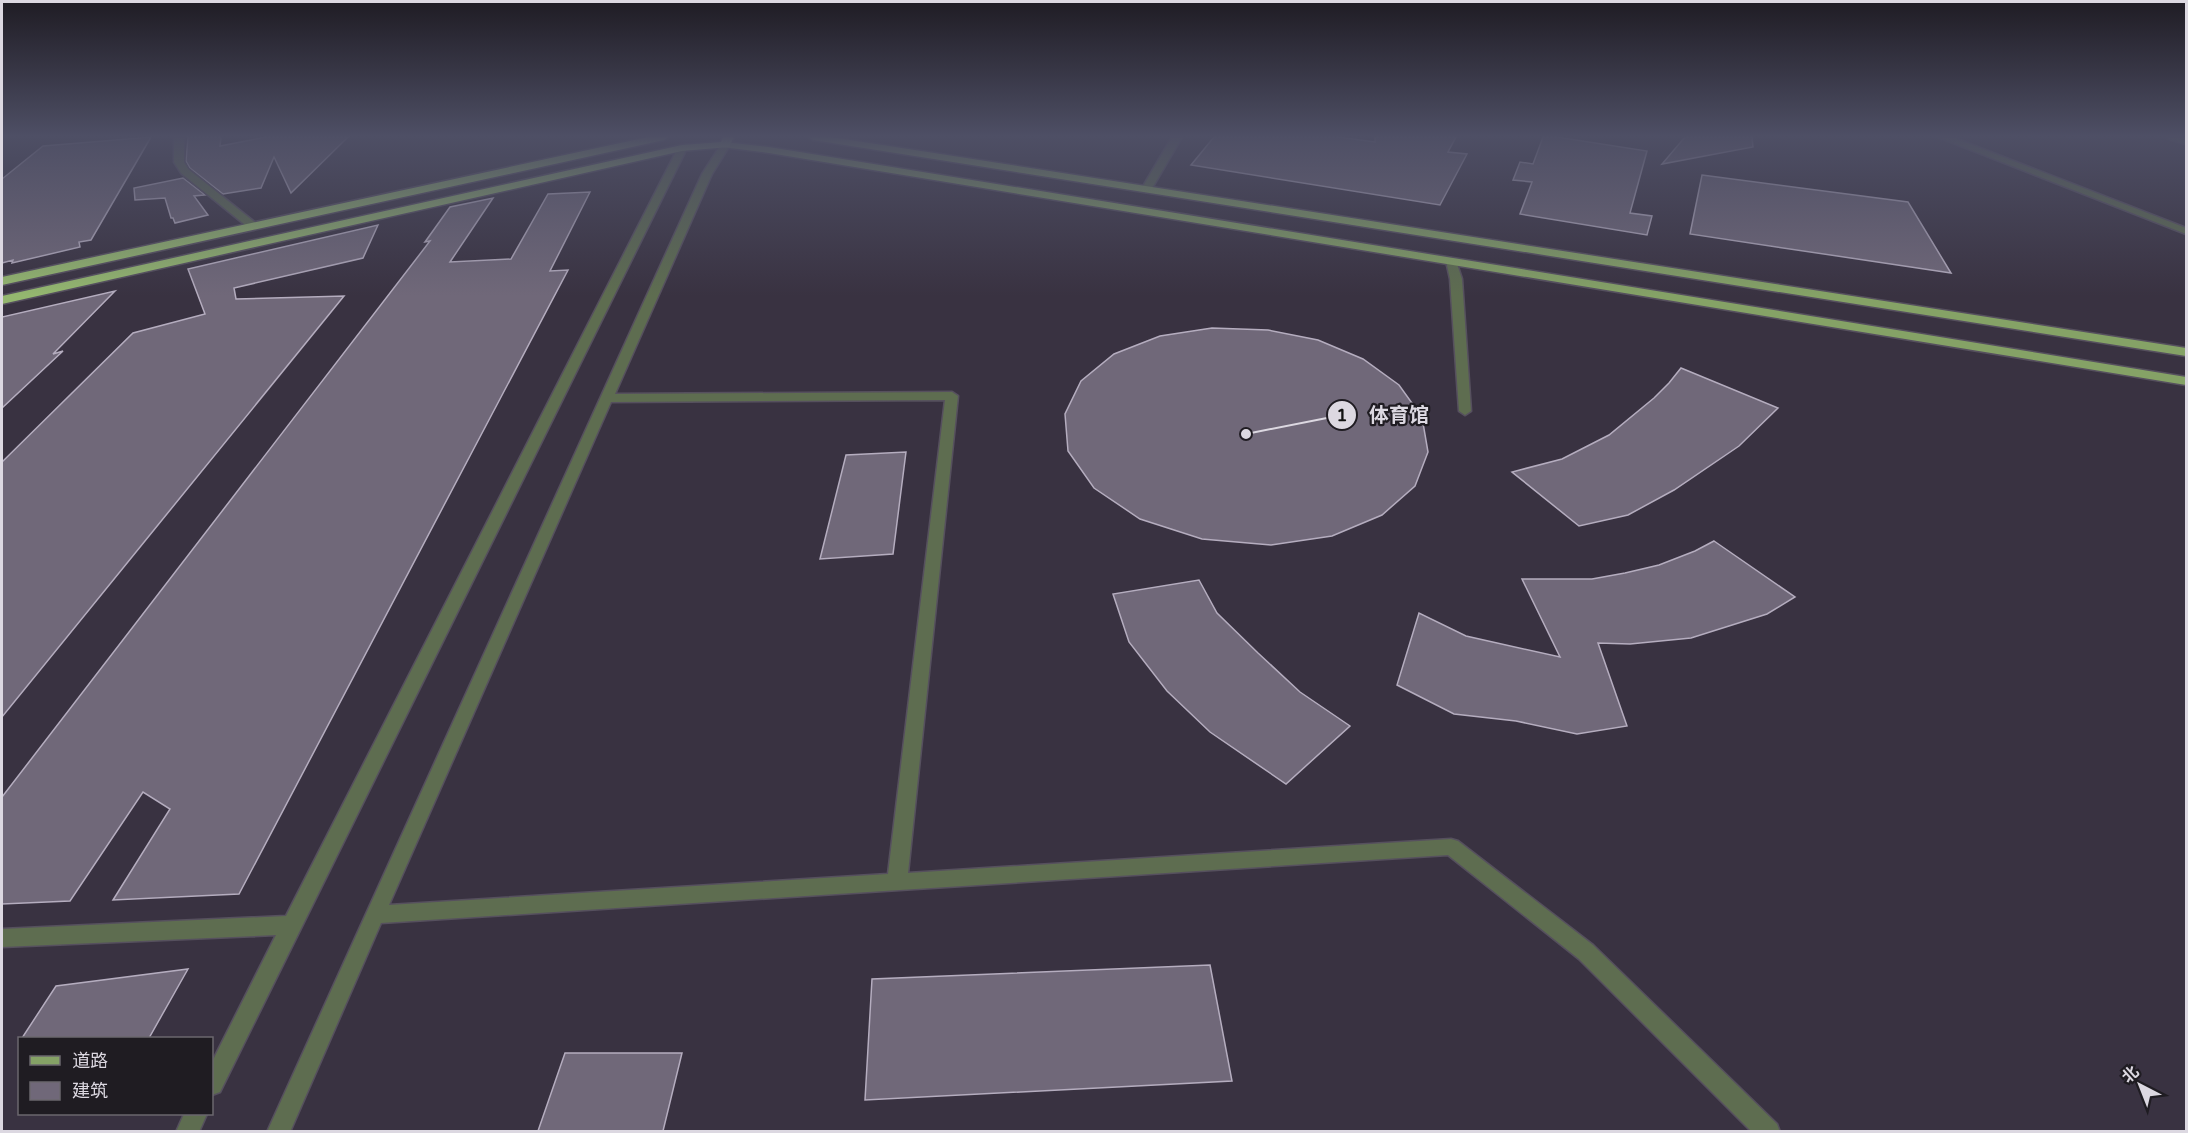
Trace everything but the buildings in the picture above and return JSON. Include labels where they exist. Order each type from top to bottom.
[{"type":"highway","points":[[2,281],[420,190]]},
{"type":"highway","points":[[2,300],[480,190]]},
{"type":"main road","points":[[1014,190],[2187,381]]},
{"type":"main road","points":[[1159,190],[2187,352]]},
{"type":"street","points":[[207,190],[253,226]]},
{"type":"street","points":[[213,1082],[661,190]]},
{"type":"street","points":[[278,1131],[700,190]]},
{"type":"street","points":[[2080,190],[2187,231]]},
{"type":"street","points":[[1451,261],[1455,279],[1465,411]]},
{"type":"street","points":[[607,398],[952,396],[897,882]]},
{"type":"street","points":[[376,915],[1451,847],[1586,952],[1769,1131]]},
{"type":"street","points":[[2,938],[292,925]]},
{"type":"street","points":[[187,1131],[195,1115]]},
{"type":"place","name":"体育馆","points":[[1246,434]]}]
